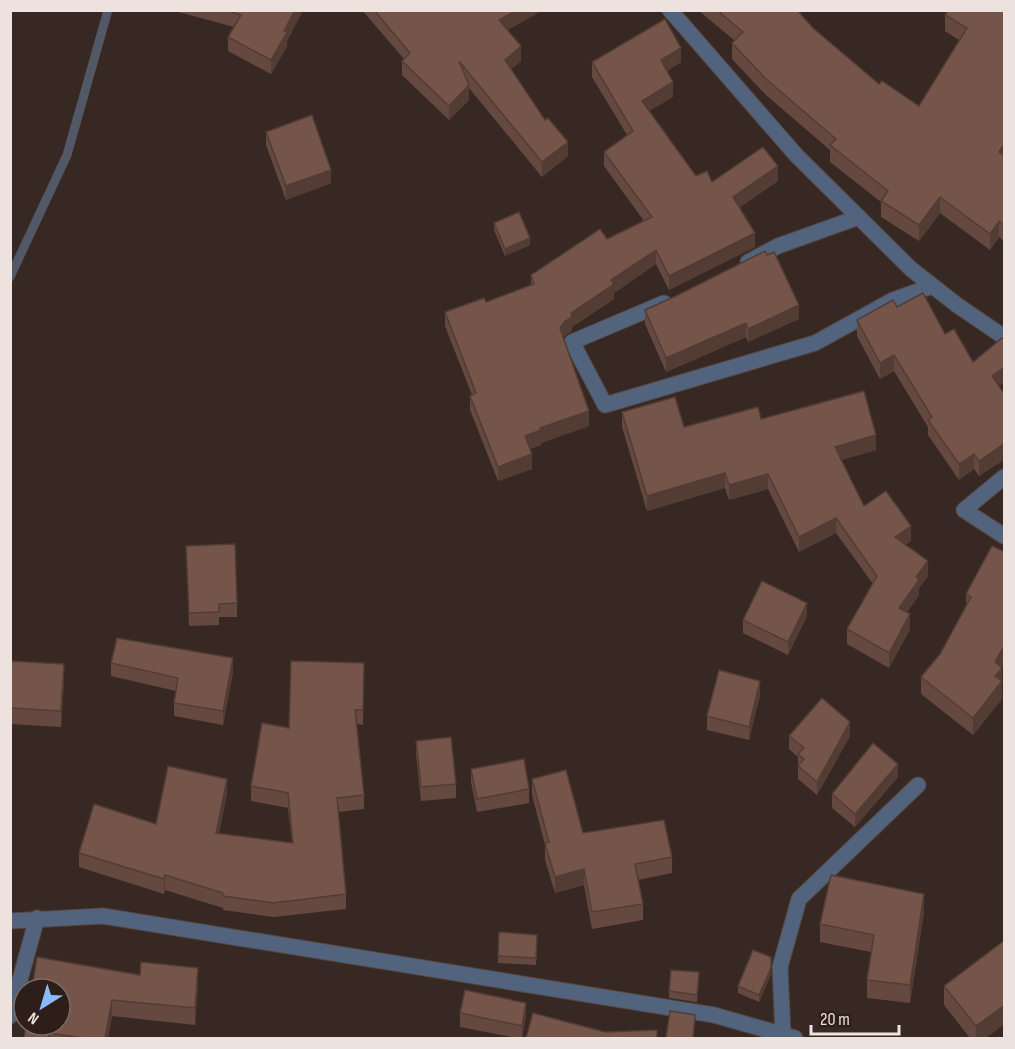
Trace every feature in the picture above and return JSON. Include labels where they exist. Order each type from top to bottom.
[{"type":"street","points":[[670,10],[796,155],[858,218],[911,269],[1005,337]]},
{"type":"street","points":[[736,268],[778,246],[858,218]]},
{"type":"street","points":[[674,299],[572,342],[605,405],[815,343],[892,300],[932,286]]},
{"type":"street","points":[[1005,477],[964,510],[1005,536]]},
{"type":"street","points":[[10,921],[103,916],[714,1015],[789,1037],[780,967],[800,899],[918,784]]},
{"type":"street","points":[[10,1016],[37,918]]},
{"type":"building","points":[[225,10],[295,10],[284,31],[287,32],[271,60],[228,37],[241,15]]},
{"type":"building","points":[[374,10],[517,10],[499,20],[521,46],[505,60],[545,120],[548,118],[568,142],[542,162],[459,61],[469,85],[449,106],[402,61],[410,53]]},
{"type":"building","points":[[717,10],[797,10],[813,28],[879,84],[882,81],[919,106],[967,28],[945,15],[948,10],[1005,10],[1005,143],[999,152],[1005,156],[1005,226],[999,221],[990,234],[940,197],[919,225],[881,201],[888,191],[830,145],[836,139],[766,79],[732,43],[743,32]]},
{"type":"building","points":[[665,19],[681,48],[661,60],[673,82],[642,101],[696,176],[707,171],[712,182],[763,147],[778,166],[733,197],[755,233],[669,276],[656,250],[611,280],[614,284],[571,313],[572,317],[560,328],[589,411],[540,428],[541,430],[525,436],[532,454],[498,467],[470,396],[476,393],[445,312],[484,298],[486,302],[534,284],[531,275],[600,229],[607,239],[652,217],[604,152],[633,131],[592,62]]},
{"type":"building","points":[[312,115],[331,170],[286,186],[266,132]]},
{"type":"building","points":[[519,212],[530,238],[505,249],[494,223]]},
{"type":"building","points":[[765,251],[767,255],[774,252],[799,305],[748,329],[746,323],[666,358],[645,310]]},
{"type":"building","points":[[923,293],[945,334],[954,329],[973,362],[1002,338],[1005,340],[1005,367],[992,376],[1005,395],[1005,443],[979,461],[974,454],[959,464],[928,420],[932,417],[894,355],[880,363],[857,320],[893,300],[897,307]]},
{"type":"building","points":[[864,391],[876,435],[835,447],[864,506],[886,491],[911,526],[895,537],[928,561],[916,577],[919,580],[899,608],[910,614],[889,653],[847,629],[877,576],[836,518],[799,537],[768,474],[729,485],[725,473],[647,496],[622,412],[675,397],[684,427],[758,407],[761,419]]},
{"type":"building","points":[[235,544],[237,603],[219,604],[219,612],[189,613],[186,546]]},
{"type":"building","points":[[992,546],[1005,552],[1005,644],[995,662],[1002,668],[995,676],[1002,681],[973,718],[921,677],[940,654],[971,597],[966,594]]},
{"type":"building","points":[[762,581],[807,603],[788,642],[743,620]]},
{"type":"building","points":[[117,638],[233,658],[223,711],[174,703],[178,678],[111,663]]},
{"type":"building","points":[[10,661],[64,664],[61,711],[10,708]]},
{"type":"building","points":[[291,661],[364,663],[363,710],[355,710],[364,795],[337,798],[346,894],[273,903],[223,896],[223,893],[165,875],[164,879],[79,853],[94,804],[156,824],[168,766],[227,779],[216,833],[293,843],[288,793],[251,786],[262,723],[289,728]]},
{"type":"building","points":[[719,670],[760,681],[749,727],[707,716]]},
{"type":"building","points":[[822,698],[850,722],[817,782],[798,766],[804,759],[798,754],[804,748],[789,736]]},
{"type":"building","points":[[451,737],[456,784],[421,787],[416,741]]},
{"type":"building","points":[[873,743],[898,764],[855,814],[832,794]]},
{"type":"building","points":[[524,759],[529,789],[477,799],[471,769]]},
{"type":"building","points":[[566,770],[583,833],[664,820],[672,857],[635,864],[643,904],[592,912],[584,869],[555,877],[545,843],[549,842],[532,779]]},
{"type":"building","points":[[831,875],[924,894],[910,985],[867,980],[874,935],[820,924]]},
{"type":"building","points":[[499,932],[537,935],[536,958],[498,956]]},
{"type":"building","points":[[1005,940],[1005,1005],[976,1026],[944,986]]},
{"type":"building","points":[[753,950],[771,957],[771,968],[759,995],[738,986]]},
{"type":"building","points":[[37,957],[140,975],[141,962],[198,968],[195,1008],[112,1000],[105,1038],[72,1036],[72,977],[34,977]]},
{"type":"building","points":[[671,970],[699,972],[697,995],[669,991]]},
{"type":"building","points":[[465,990],[526,1003],[522,1026],[460,1013]]},
{"type":"building","points":[[670,1011],[695,1015],[693,1038],[666,1038]]},
{"type":"building","points":[[533,1013],[605,1032],[657,1030],[657,1038],[526,1038]]},
{"type":"building","points":[[24,1037],[48,1037],[48,1038]]},
{"type":"waterway","points":[[10,277],[67,155],[108,10]]}]
